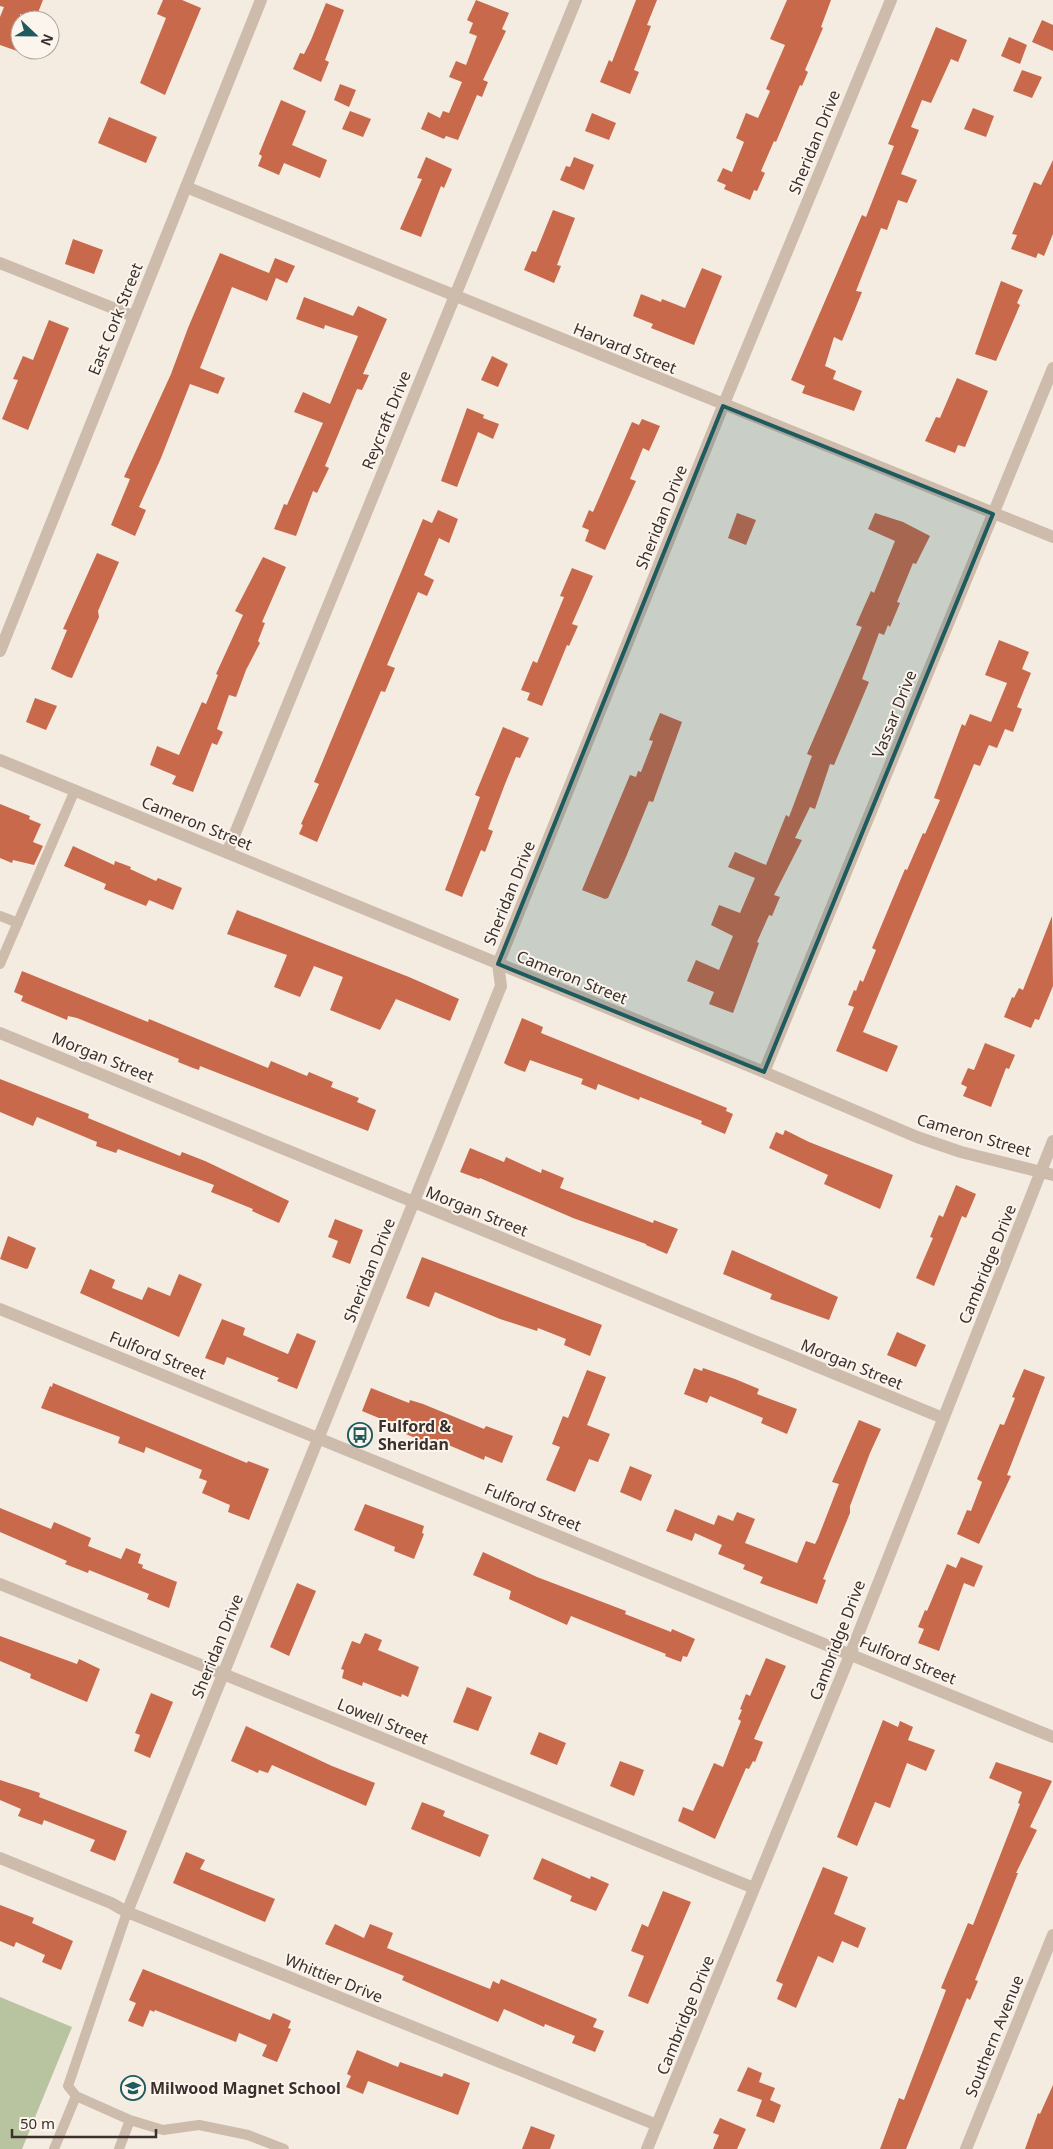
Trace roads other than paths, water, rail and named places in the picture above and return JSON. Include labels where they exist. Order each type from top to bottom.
[{"type":"street","name":"East Cork Street","points":[[0,652],[261,0]]},
{"type":"street","name":"Reycraft Drive","points":[[227,853],[576,0]]},
{"type":"street","name":"Sheridan Drive","points":[[128,1912],[501,986],[498,964],[891,0]]},
{"type":"street","name":"Harvard Street","points":[[186,187],[724,406],[1053,537]]},
{"type":"street","points":[[0,263],[133,316]]},
{"type":"street","name":"Vassar Drive","points":[[764,1072],[1053,368]]},
{"type":"street","name":"Cameron Street","points":[[0,760],[764,1072],[917,1137],[961,1152],[1047,1173]]},
{"type":"street","name":"Morgan Street","points":[[0,1033],[943,1418]]},
{"type":"street","name":"Cambridge Drive","points":[[647,2149],[850,1655],[943,1418],[1047,1173],[1053,1142]]},
{"type":"street","name":"Fulford Street","points":[[0,1309],[1053,1737]]},
{"type":"street","name":"Lowell Street","points":[[0,1584],[754,1888]]},
{"type":"street","name":"Whittier Drive","points":[[0,1858],[111,1903],[128,1912],[657,2126]]},
{"type":"street","name":"Southern Avenue","points":[[966,2149],[1053,1935]]},
{"type":"lane","points":[[0,964],[75,790]]},
{"type":"lane","points":[[0,916],[18,923]]},
{"type":"lane","points":[[128,1912],[68,2086],[76,2096],[130,2120],[163,2130],[199,2125],[248,2135],[284,2149]]},
{"type":"lane","points":[[54,2149],[76,2096]]},
{"type":"lane","points":[[118,2149],[130,2120]]},
{"type":"place","name":"Fulford & Sheridan","points":[[360,1435]]},
{"type":"place","name":"Milwood Magnet School","points":[[133,2088]]}]
